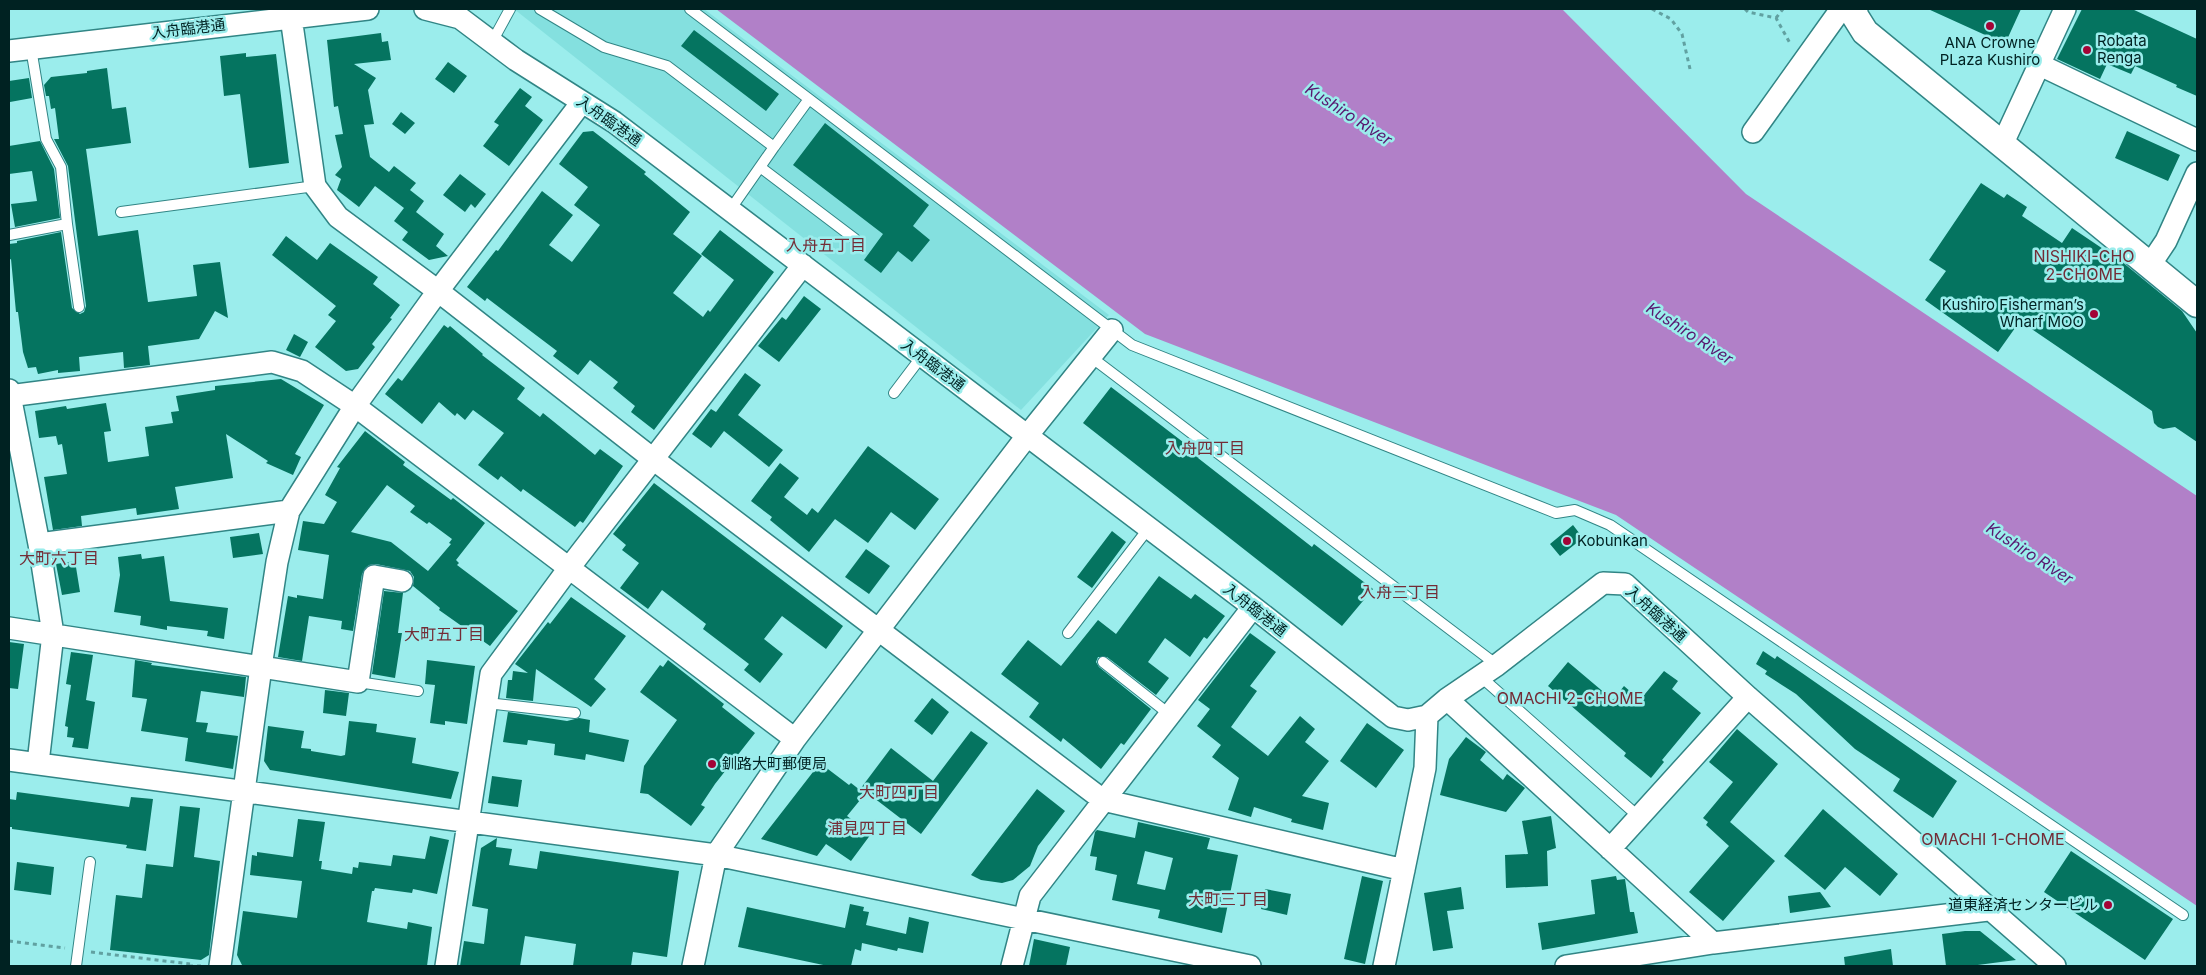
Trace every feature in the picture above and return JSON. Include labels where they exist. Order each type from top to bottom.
[{"type":"street","name":"入舟臨港通","points":[[9,51],[368,9]]},
{"type":"street","name":"入舟臨港通","points":[[425,9],[460,18],[492,42],[614,122],[1253,608],[1394,718],[1408,720],[1427,716],[1603,582],[1625,584],[1748,697],[1988,910],[2055,966]]},
{"type":"street","points":[[1753,132],[1841,9]]},
{"type":"street","points":[[1854,9],[1865,32],[2197,304]]},
{"type":"street","points":[[2002,145],[2065,9]]},
{"type":"street","points":[[292,17],[315,186],[338,217],[438,291],[653,459],[1103,800],[1404,870]]},
{"type":"street","points":[[2040,65],[2197,140]]},
{"type":"street","points":[[220,966],[242,792],[277,562],[288,511],[355,406],[438,291],[582,102]]},
{"type":"street","points":[[2150,265],[2166,241],[2197,173]]},
{"type":"street","points":[[446,966],[491,674],[569,568],[803,265]]},
{"type":"street","points":[[693,966],[716,855],[795,739],[1027,436],[1112,330]]},
{"type":"street","points":[[38,763],[53,634],[39,544],[9,394],[272,362],[302,371],[355,406],[795,739]]},
{"type":"street","points":[[39,544],[288,511]]},
{"type":"street","points":[[9,628],[358,682],[374,576],[402,581]]},
{"type":"street","points":[[1012,966],[1030,896],[1169,714],[1253,608]]},
{"type":"street","points":[[1610,849],[1748,697]]},
{"type":"street","points":[[1447,699],[1713,943]]},
{"type":"street","points":[[1384,966],[1425,768],[1427,716]]},
{"type":"street","points":[[9,760],[716,855],[1250,966]]},
{"type":"street","points":[[1566,966],[1645,961],[1713,943],[1988,910]]},
{"type":"lane","points":[[492,42],[510,9]]},
{"type":"lane","points":[[540,9],[604,47],[667,66],[774,147]]},
{"type":"lane","points":[[690,9],[1132,345],[1556,513],[1575,510],[1610,525],[2183,915]]},
{"type":"lane","points":[[30,48],[46,139],[61,167],[79,307]]},
{"type":"lane","points":[[730,210],[809,99]]},
{"type":"lane","points":[[760,167],[855,239]]},
{"type":"lane","points":[[121,212],[315,186]]},
{"type":"lane","points":[[9,235],[67,224]]},
{"type":"lane","points":[[894,393],[922,356]]},
{"type":"lane","points":[[1091,357],[1488,671],[1638,817]]},
{"type":"lane","points":[[1068,633],[1148,529]]},
{"type":"lane","points":[[1103,662],[1169,714]]},
{"type":"lane","points":[[358,682],[418,691]]},
{"type":"lane","points":[[487,703],[576,714]]},
{"type":"lane","points":[[76,966],[90,862]]},
{"type":"path","points":[[1652,9],[1671,19],[1682,34],[1690,69]]},
{"type":"path","points":[[1745,9],[1748,12],[1776,18]]},
{"type":"path","points":[[1776,18],[1783,9]]},
{"type":"path","points":[[1776,18],[1783,34],[1803,62]]},
{"type":"path","points":[[9,941],[206,966]]},
{"type":"shaded area","points":[[514,9],[704,9],[1109,315],[1021,410]]},
{"type":"water","name":"Kushiro River","points":[[716,9],[1562,9],[1746,194],[2197,496],[2197,906],[1616,515],[1145,334]]},
{"type":"building","name":"ANA Crowne PLaza Kushiro","points":[[1928,9],[2021,9],[2005,44]]},
{"type":"building","points":[[2082,9],[2132,9],[2197,39],[2197,96],[2135,66],[2131,74],[2107,64],[2100,79],[2057,59]]},
{"type":"building","points":[[694,30],[779,94],[766,111],[681,46]]},
{"type":"building","points":[[381,33],[382,42],[388,41],[391,60],[354,64],[376,78],[368,90],[374,124],[364,125],[370,157],[389,172],[394,166],[416,183],[410,190],[424,201],[416,212],[444,234],[436,246],[448,256],[429,260],[402,240],[408,232],[394,221],[404,208],[375,186],[359,207],[337,190],[341,179],[335,175],[342,167],[335,135],[343,134],[338,106],[334,107],[327,40]]},
{"type":"building","points":[[246,53],[246,57],[276,54],[289,163],[249,168],[240,94],[224,96],[220,56]]},
{"type":"building","points":[[448,62],[467,76],[454,93],[435,79]]},
{"type":"building","points":[[107,68],[112,109],[126,107],[131,143],[86,149],[98,236],[138,230],[148,302],[197,296],[193,265],[220,262],[228,318],[215,311],[199,339],[148,346],[150,365],[124,368],[123,352],[79,357],[80,371],[58,373],[58,370],[38,374],[36,367],[28,368],[23,352],[18,312],[16,312],[11,259],[9,260],[9,244],[61,232],[72,308],[80,314],[84,312],[86,306],[68,166],[54,139],[59,139],[55,108],[51,109],[49,96],[46,96],[44,85],[51,77],[87,73],[87,71]]},
{"type":"building","points":[[29,78],[32,98],[10,102],[9,81]]},
{"type":"building","points":[[520,88],[532,97],[525,106],[543,120],[509,166],[483,146],[499,125],[494,122]]},
{"type":"building","points":[[401,112],[415,123],[405,134],[392,124]]},
{"type":"building","points":[[825,123],[929,205],[913,226],[930,240],[912,262],[898,251],[881,273],[864,260],[883,234],[793,165]]},
{"type":"building","points":[[593,131],[646,172],[644,174],[690,212],[673,234],[702,256],[673,293],[703,317],[708,310],[710,312],[734,280],[701,254],[720,230],[774,272],[654,430],[631,412],[635,406],[613,388],[618,382],[590,360],[578,375],[553,356],[557,351],[487,298],[485,301],[467,287],[496,250],[498,251],[542,191],[573,215],[549,245],[572,262],[600,225],[574,205],[588,187],[559,164],[583,132]]},
{"type":"building","points":[[2127,131],[2180,155],[2168,181],[2115,158]]},
{"type":"building","points":[[40,141],[54,169],[60,218],[15,227],[11,204],[37,201],[32,171],[9,174],[9,146]]},
{"type":"building","points":[[460,174],[486,194],[475,208],[471,204],[465,212],[443,195]]},
{"type":"building","name":"Kushiro Fisherman’s Wharf MOO","points":[[1981,183],[2004,198],[2007,194],[2027,207],[2022,216],[2062,243],[2072,228],[2121,261],[2182,311],[2197,333],[2197,442],[2175,427],[2163,429],[2158,427],[2154,423],[2152,411],[2020,321],[1998,352],[1925,300],[1946,271],[1929,260]]},
{"type":"building","points":[[286,236],[317,260],[330,243],[378,277],[373,284],[400,305],[390,318],[392,319],[372,344],[375,347],[358,369],[346,371],[315,347],[336,321],[328,315],[336,306],[272,255]]},
{"type":"building","points":[[804,296],[821,309],[779,362],[758,346],[782,317],[786,320]]},
{"type":"building","points":[[444,325],[448,328],[450,326],[482,355],[525,388],[517,399],[540,417],[543,413],[595,455],[600,449],[623,466],[583,523],[580,521],[575,527],[523,489],[521,492],[501,476],[498,480],[478,465],[504,433],[473,410],[465,420],[457,413],[455,416],[439,402],[422,424],[385,394],[398,378],[402,381]]},
{"type":"building","points":[[294,334],[308,342],[300,357],[286,350]]},
{"type":"building","points":[[745,373],[761,385],[738,415],[783,450],[769,467],[724,431],[711,448],[692,434],[711,409],[716,412]]},
{"type":"building","points":[[281,379],[324,405],[295,454],[301,457],[293,475],[266,463],[268,461],[226,434],[233,478],[175,487],[179,509],[137,515],[136,508],[81,516],[82,526],[53,530],[44,477],[67,474],[62,444],[58,445],[56,436],[39,438],[35,411],[66,406],[67,409],[106,403],[111,431],[104,432],[108,462],[149,456],[145,427],[173,423],[171,412],[179,411],[176,396],[215,390],[215,386]]},
{"type":"building","points":[[1111,387],[1200,455],[1198,458],[1312,547],[1314,544],[1373,589],[1342,626],[1083,423]]},
{"type":"building","points":[[365,431],[405,462],[403,465],[451,500],[453,498],[485,523],[456,560],[459,563],[457,565],[518,611],[490,646],[439,610],[440,608],[413,586],[414,577],[410,571],[376,564],[369,565],[362,574],[353,631],[341,629],[342,621],[309,616],[302,661],[278,657],[288,596],[297,598],[297,595],[323,599],[329,555],[298,550],[303,521],[324,524],[337,502],[325,495],[340,468],[337,467]],"holes":[[[387,485],[415,506],[410,512],[427,524],[429,522],[452,539],[449,543],[451,544],[428,571],[391,542],[351,532]]]},
{"type":"building","points":[[868,446],[939,499],[915,530],[891,512],[868,543],[835,519],[809,552],[770,520],[772,517],[751,501],[780,463],[799,478],[784,497],[807,515],[812,508],[818,513]]},
{"type":"building","points":[[654,483],[843,626],[826,649],[782,616],[764,639],[783,654],[760,683],[744,670],[749,664],[703,629],[706,624],[662,590],[648,609],[620,588],[639,563],[622,550],[626,545],[613,534]]},
{"type":"building","name":"Kobunkan","points":[[1573,525],[1583,538],[1560,556],[1550,544]]},
{"type":"building","points":[[1112,531],[1126,542],[1092,588],[1077,577]]},
{"type":"building","points":[[259,533],[263,554],[233,558],[230,537]]},
{"type":"building","points":[[866,549],[890,566],[869,594],[845,577]]},
{"type":"building","points":[[141,554],[142,559],[164,556],[170,601],[228,608],[224,639],[207,636],[208,631],[167,626],[167,630],[140,625],[141,616],[114,612],[120,575],[118,557]]},
{"type":"building","points":[[75,561],[80,592],[62,595],[56,564]]},
{"type":"building","points":[[1159,576],[1191,599],[1195,594],[1225,616],[1207,639],[1204,637],[1190,657],[1165,638],[1148,662],[1169,678],[1156,695],[1107,657],[1098,657],[1096,662],[1099,667],[1151,709],[1124,745],[1121,743],[1101,769],[1063,738],[1061,742],[1029,717],[1039,703],[1001,674],[1028,640],[1061,666],[1098,620],[1116,634]]},
{"type":"building","points":[[384,591],[403,593],[398,633],[402,633],[395,678],[372,674]]},
{"type":"building","points":[[571,597],[626,636],[594,679],[606,689],[591,707],[536,669],[533,701],[506,698],[508,680],[512,680],[513,671],[528,673],[515,664],[548,622],[550,624]]},
{"type":"building","points":[[1250,633],[1276,652],[1250,686],[1257,691],[1231,727],[1268,756],[1300,716],[1315,729],[1305,742],[1329,761],[1302,796],[1329,803],[1323,830],[1291,822],[1292,819],[1254,807],[1251,817],[1228,810],[1239,778],[1212,757],[1221,745],[1197,726],[1210,709],[1198,700]]},
{"type":"building","points":[[9,642],[24,644],[18,689],[9,688]]},
{"type":"building","points":[[1763,651],[1775,659],[1777,656],[1957,781],[1933,818],[1893,791],[1900,779],[1855,749],[1796,694],[1765,674],[1767,671],[1756,664]]},
{"type":"building","points":[[71,652],[93,655],[86,700],[95,702],[88,749],[72,747],[74,738],[67,737],[68,727],[65,726],[71,685],[66,684]]},
{"type":"building","points":[[135,660],[152,663],[151,665],[246,677],[244,697],[201,691],[196,722],[208,723],[206,732],[238,736],[233,769],[185,761],[188,738],[141,731],[147,699],[132,697]]},
{"type":"building","points":[[427,660],[475,666],[467,724],[445,721],[445,725],[430,723],[435,685],[425,684]]},
{"type":"building","points":[[668,660],[724,704],[722,707],[755,733],[715,784],[701,805],[705,807],[691,826],[648,794],[640,793],[644,766],[677,720],[640,692],[660,665],[663,667]]},
{"type":"building","points":[[1568,662],[1613,700],[1624,686],[1640,700],[1664,671],[1678,681],[1672,689],[1701,713],[1662,760],[1664,762],[1651,778],[1624,756],[1626,753],[1548,686]]},
{"type":"building","points":[[325,690],[349,693],[346,716],[323,713]]},
{"type":"building","points":[[932,698],[949,712],[932,735],[914,721]]},
{"type":"building","points":[[508,712],[567,721],[579,718],[590,720],[589,732],[629,740],[624,762],[586,754],[585,760],[554,755],[555,744],[528,740],[527,745],[503,742]]},
{"type":"building","points":[[349,721],[377,724],[376,732],[416,738],[412,763],[459,772],[451,799],[270,770],[264,761],[268,726],[304,731],[301,748],[341,756],[345,755]]},
{"type":"building","points":[[1367,723],[1404,750],[1376,788],[1340,761]]},
{"type":"building","points":[[1737,729],[1778,764],[1730,822],[1775,861],[1723,921],[1689,892],[1729,846],[1706,825],[1708,822],[1703,818],[1733,782],[1709,762]]},
{"type":"building","points":[[971,731],[988,743],[921,834],[861,788],[891,748],[933,781]]},
{"type":"building","points":[[1466,737],[1486,752],[1480,760],[1503,780],[1507,774],[1525,788],[1506,812],[1440,795],[1449,759]]},
{"type":"building","points":[[820,763],[849,785],[851,783],[865,794],[847,816],[871,834],[851,861],[826,844],[817,856],[761,839]]},
{"type":"building","points":[[492,776],[522,780],[518,807],[488,803]]},
{"type":"building","points":[[1037,789],[1065,811],[1038,846],[1030,866],[1013,880],[1002,883],[981,880],[971,875]]},
{"type":"building","points":[[17,792],[129,807],[131,797],[153,799],[146,851],[126,848],[127,845],[12,829],[12,827],[9,827],[9,799],[16,800]]},
{"type":"building","points":[[180,806],[200,808],[194,857],[220,861],[209,955],[201,960],[110,950],[116,895],[142,898],[146,864],[173,867]]},
{"type":"building","points":[[1823,809],[1898,874],[1880,896],[1845,867],[1825,890],[1784,856]]},
{"type":"building","points":[[1551,816],[1556,848],[1547,851],[1548,886],[1506,888],[1505,855],[1528,854],[1522,821]]},
{"type":"building","points":[[298,819],[325,822],[319,861],[322,861],[321,869],[352,874],[353,867],[358,868],[359,862],[391,866],[393,855],[425,859],[430,836],[449,840],[437,894],[413,889],[412,893],[375,888],[372,891],[367,922],[407,929],[408,922],[432,927],[427,966],[242,965],[237,955],[243,911],[297,918],[302,881],[250,875],[252,855],[257,856],[257,852],[293,857]]},
{"type":"building","points":[[1138,822],[1210,838],[1207,849],[1238,855],[1222,933],[1158,918],[1160,910],[1112,900],[1117,875],[1095,870],[1097,857],[1090,856],[1095,832],[1097,830],[1135,838]],"holes":[[[1145,851],[1173,858],[1165,890],[1137,884]]]},
{"type":"building","points":[[497,838],[496,847],[512,849],[509,865],[537,869],[540,851],[679,871],[667,957],[633,952],[631,966],[573,966],[576,944],[525,936],[520,966],[460,966],[464,941],[484,944],[488,909],[472,906],[481,848]]},
{"type":"building","name":"道東経済センタービル","points":[[2071,851],[2173,919],[2145,960],[2044,892]]},
{"type":"building","points":[[17,862],[54,867],[51,895],[14,890]]},
{"type":"building","points":[[1362,876],[1383,881],[1365,964],[1344,959]]},
{"type":"building","points":[[1616,876],[1617,880],[1625,879],[1630,912],[1634,912],[1638,933],[1542,950],[1538,923],[1595,914],[1591,880]]},
{"type":"building","points":[[1461,887],[1464,909],[1447,911],[1453,948],[1433,951],[1424,893]]},
{"type":"building","points":[[1265,889],[1291,894],[1287,915],[1261,909]]},
{"type":"building","points":[[1820,892],[1831,907],[1790,913],[1788,896]]},
{"type":"building","points":[[850,904],[864,907],[863,911],[869,912],[866,925],[906,934],[909,917],[929,922],[923,953],[898,948],[897,951],[862,943],[861,951],[855,949],[851,966],[828,966],[738,947],[747,907],[845,928]]},
{"type":"building","points":[[1980,931],[2016,960],[1970,966],[1946,966],[1942,934]]},
{"type":"building","points":[[1034,939],[1070,947],[1066,966],[1029,966]]},
{"type":"building","points":[[1891,949],[1893,966],[1845,966],[1844,957]]},
{"type":"place","name":"ANA Crowne PLaza Kushiro","points":[[1990,26]]},
{"type":"place","name":"Robata Renga","points":[[2087,50]]},
{"type":"place","name":"Kushiro Fisherman’s Wharf MOO","points":[[2094,314]]},
{"type":"place","name":"Kobunkan","points":[[1567,541]]},
{"type":"place","name":"釧路大町郵便局","points":[[712,764]]},
{"type":"place","name":"道東経済センタービル","points":[[2108,905]]},
{"type":"district","name":"入舟五丁目","points":[[826,245]]},
{"type":"district","name":"NISHIKI-CHO 2-CHOME","points":[[2084,265]]},
{"type":"district","name":"入舟四丁目","points":[[1205,448]]},
{"type":"district","name":"大町六丁目","points":[[59,558]]},
{"type":"district","name":"入舟三丁目","points":[[1400,592]]},
{"type":"district","name":"大町五丁目","points":[[444,634]]},
{"type":"district","name":"OMACHI 2-CHOME","points":[[1570,698]]},
{"type":"district","name":"大町四丁目","points":[[899,792]]},
{"type":"district","name":"浦見四丁目","points":[[867,828]]},
{"type":"district","name":"OMACHI 1-CHOME","points":[[1993,839]]},
{"type":"district","name":"大町三丁目","points":[[1228,899]]}]
